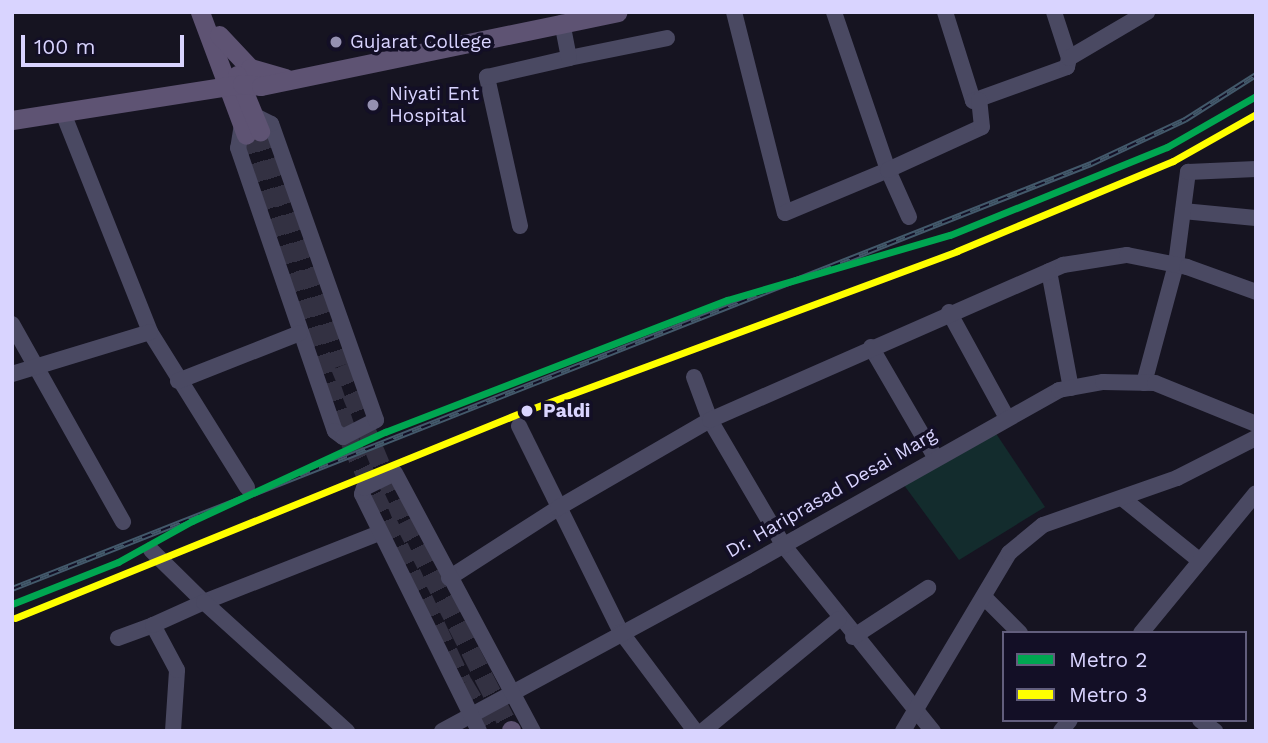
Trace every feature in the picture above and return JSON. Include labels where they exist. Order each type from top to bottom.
[{"type":"main road","points":[[201,12],[242,91]]},
{"type":"main road","points":[[212,12],[242,91],[251,126]]},
{"type":"main road","points":[[12,128],[242,91],[617,12]]},
{"type":"main road","points":[[219,35],[250,68],[296,79]]},
{"type":"main road","points":[[12,120],[65,118]]},
{"type":"street","points":[[734,12],[785,213],[982,127],[979,100]]},
{"type":"street","points":[[834,12],[888,170],[909,217]]},
{"type":"street","points":[[945,12],[974,101],[1067,67],[1069,58],[1054,12]]},
{"type":"street","points":[[1069,58],[1147,12]]},
{"type":"street","points":[[562,23],[569,58]]},
{"type":"street","points":[[520,226],[487,77],[667,38]]},
{"type":"street","points":[[65,118],[150,332],[178,381],[247,487]]},
{"type":"street","points":[[271,124],[375,424],[337,436],[300,333],[237,148],[251,126],[271,124]]},
{"type":"street","points":[[1144,383],[1176,264],[1188,172],[1256,169]]},
{"type":"street","points":[[1183,211],[1256,218]]},
{"type":"street","points":[[449,578],[558,508],[710,420],[949,312],[1049,271],[1099,257],[1128,255],[1176,264],[1256,292]]},
{"type":"street","points":[[1049,271],[1071,388]]},
{"type":"street","points":[[949,312],[1007,418]]},
{"type":"street","points":[[12,324],[123,522]]},
{"type":"street","points":[[12,374],[150,332]]},
{"type":"street","points":[[178,381],[300,333]]},
{"type":"street","points":[[871,347],[935,457]]},
{"type":"street","points":[[694,377],[710,420],[784,546],[853,637],[933,731]]},
{"type":"street","name":"Dr. Hariprasad Desai Marg","points":[[442,731],[469,713],[784,546],[935,457],[1007,418],[1071,388],[1103,382],[1144,383],[1212,403],[1256,424]]},
{"type":"street","points":[[519,426],[621,632],[695,731]]},
{"type":"street","points":[[903,731],[1009,554],[1043,525],[1177,478],[1256,438]]},
{"type":"street","points":[[480,731],[379,533],[362,492],[395,473],[533,731]]},
{"type":"street","points":[[1143,631],[1256,493]]},
{"type":"street","points":[[1122,498],[1200,561]]},
{"type":"street","points":[[118,638],[379,533]]},
{"type":"street","points":[[151,550],[204,602],[348,731]]},
{"type":"street","points":[[853,637],[928,588]]},
{"type":"street","points":[[984,597],[1018,631]]},
{"type":"street","points":[[703,731],[839,619]]},
{"type":"street","points":[[153,625],[177,670],[173,731]]},
{"type":"green space","points":[[993,429],[1045,507],[959,560],[901,481]]},
{"type":"tunnel","points":[[260,131],[340,366],[404,521],[511,730]]},
{"type":"tunnel","points":[[246,135],[350,441],[463,683],[492,731]]},
{"type":"railway","points":[[12,589],[1091,164],[1185,120],[1256,75]]},
{"type":"metro line","name":"2","points":[[12,604],[118,562],[192,521],[385,432],[727,300],[950,235],[1167,147],[1256,96]]},
{"type":"metro line","name":"3","points":[[15,618],[520,413],[957,251],[1173,161],[1256,114]]},
{"type":"place","name":"Gujarat College","points":[[336,42]]},
{"type":"place","name":"Niyati Ent Hospital","points":[[373,105]]},
{"type":"place","name":"Paldi","points":[[527,411]]}]
